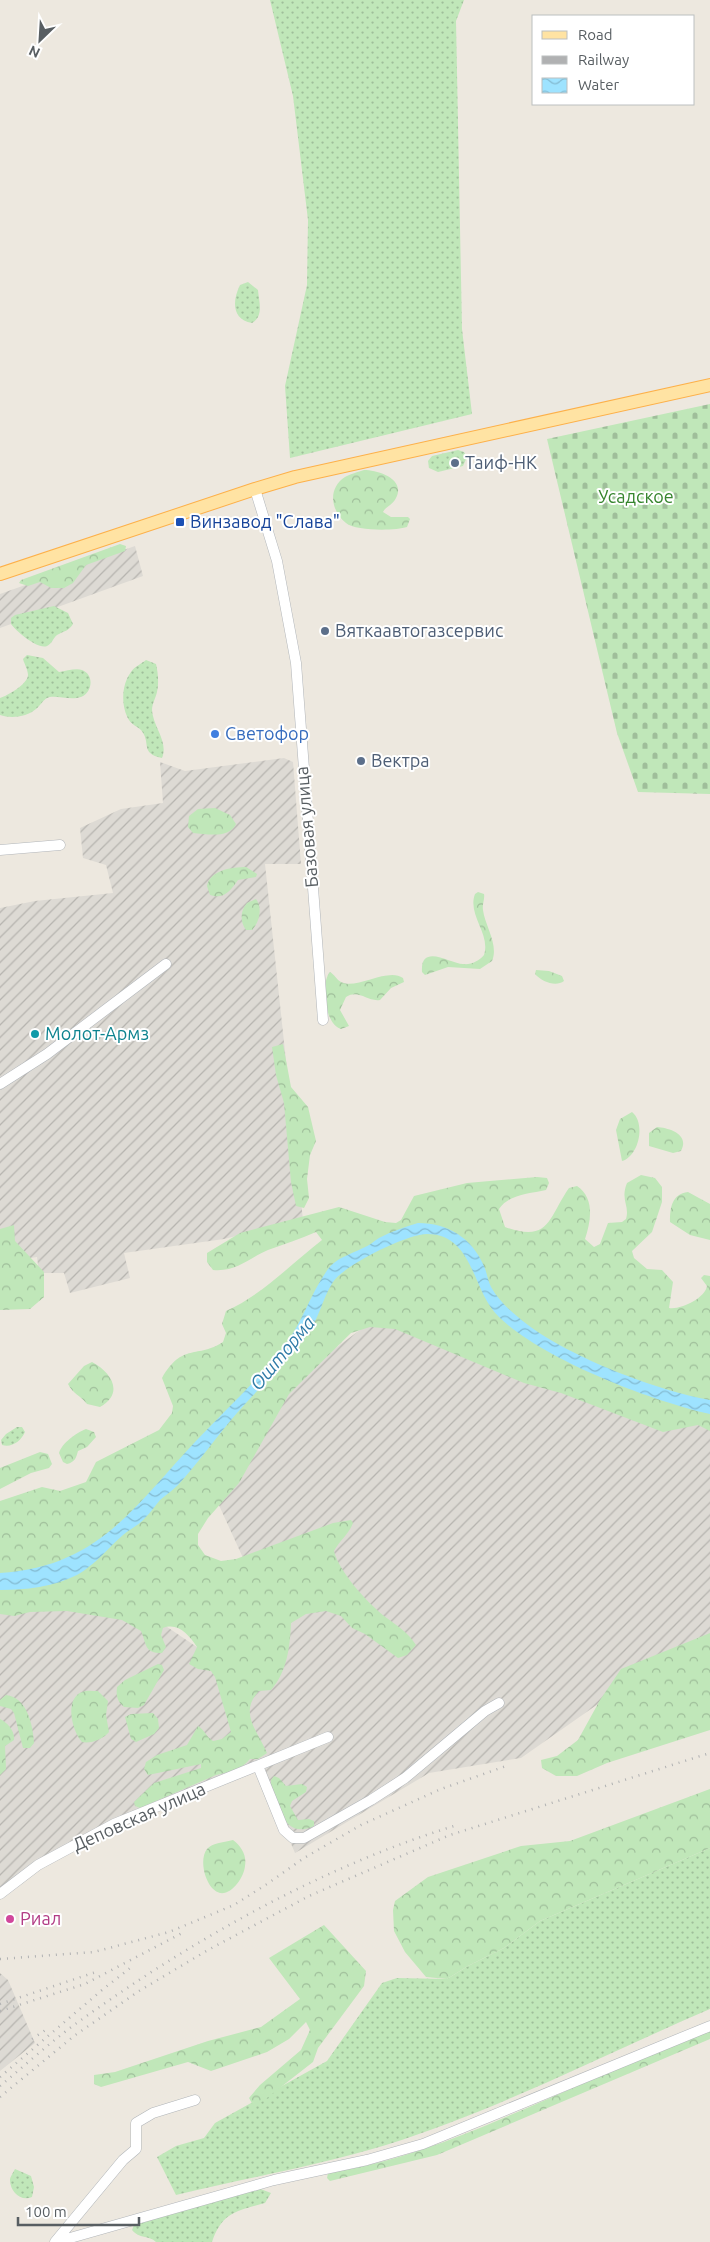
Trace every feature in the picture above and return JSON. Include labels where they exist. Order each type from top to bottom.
[{"type":"main road","points":[[0,574],[256,488],[295,477],[710,385]]},
{"type":"street","name":"Базовая улица","points":[[256,488],[277,561],[296,663],[323,1020]]},
{"type":"street","points":[[0,850],[60,845]]},
{"type":"street","points":[[0,1084],[47,1054],[166,964]]},
{"type":"street","points":[[258,1766],[284,1830],[292,1838],[304,1838],[371,1800],[405,1778],[485,1711],[499,1703]]},
{"type":"street","name":"Деповская улица","points":[[0,1894],[38,1865],[107,1828],[328,1737]]},
{"type":"street","points":[[55,2242],[274,2180],[367,2160],[423,2144],[710,2026]]},
{"type":"street","points":[[55,2242],[123,2160],[136,2149],[136,2123],[153,2112],[195,2100]]},
{"type":"shaded area","points":[[135,546],[143,576],[0,628],[0,594]]},
{"type":"shaded area","points":[[284,758],[293,762],[301,864],[265,864],[303,1220],[224,1239],[124,1253],[130,1278],[70,1293],[64,1273],[39,1273],[37,1257],[0,1263],[0,908],[35,901],[113,893],[106,865],[83,858],[80,828],[121,809],[163,803],[160,762],[185,771]]},
{"type":"shaded area","points":[[372,1321],[710,1426],[710,1639],[648,1669],[521,1758],[429,1773],[295,1853],[258,1766],[114,1824],[0,1894],[0,1596],[136,1606],[225,1666],[263,1602],[218,1503],[283,1387]]},
{"type":"shaded area","points":[[0,1973],[8,1980],[35,2043],[0,2071]]},
{"type":"green space","points":[[270,0],[464,0],[456,21],[462,329],[472,414],[290,458],[285,386],[307,285],[308,220],[293,96]]},
{"type":"green space","points":[[248,282],[258,290],[260,304],[258,317],[252,323],[241,318],[235,309],[237,291],[240,285]]},
{"type":"green space","name":"Усадское","points":[[710,404],[710,794],[638,792],[617,733],[547,439]]},
{"type":"green space","points":[[458,450],[464,452],[467,457],[463,466],[438,472],[429,468],[428,461],[432,456]]},
{"type":"green space","points":[[364,470],[383,474],[394,481],[398,491],[396,498],[383,512],[391,517],[408,517],[410,519],[407,527],[385,530],[358,528],[351,526],[341,518],[334,506],[333,499],[336,487],[345,477]]},
{"type":"green space","points":[[120,544],[126,546],[125,551],[86,565],[73,583],[64,588],[51,588],[40,582],[28,586],[19,583],[21,580]]},
{"type":"green space","points":[[54,606],[68,613],[73,624],[68,630],[57,635],[47,646],[33,643],[11,624],[11,618],[15,615]]},
{"type":"green space","points":[[27,655],[43,658],[59,672],[77,669],[86,672],[90,680],[88,692],[77,698],[47,698],[32,712],[24,715],[9,717],[0,715],[0,698],[17,689],[27,678],[28,673],[23,659]]},
{"type":"green space","points":[[146,660],[156,664],[158,689],[152,706],[152,712],[163,742],[162,758],[155,756],[148,750],[144,735],[129,720],[123,703],[125,683],[128,677],[134,669]]},
{"type":"green space","points":[[215,808],[230,815],[236,824],[233,829],[223,834],[193,833],[188,827],[189,816],[198,809]]},
{"type":"green space","points":[[246,867],[257,874],[256,877],[238,880],[223,895],[210,895],[207,886],[212,876],[228,869]]},
{"type":"green space","points":[[478,892],[484,894],[484,916],[494,949],[492,961],[480,969],[448,967],[425,975],[422,972],[423,963],[426,958],[431,956],[469,964],[484,955],[484,940],[473,902],[475,894]]},
{"type":"green space","points":[[256,899],[260,911],[258,919],[252,930],[246,930],[242,920],[243,909],[247,903]]},
{"type":"green space","points":[[536,970],[549,971],[562,976],[564,981],[553,984],[545,981],[535,974]]},
{"type":"green space","points":[[330,972],[341,982],[347,984],[389,975],[397,975],[403,978],[404,982],[391,988],[380,1000],[355,994],[346,997],[340,1010],[349,1026],[341,1029],[331,1020],[326,1003],[325,985]]},
{"type":"green space","points":[[283,1044],[291,1087],[308,1107],[316,1141],[310,1155],[307,1179],[309,1198],[304,1208],[296,1206],[291,1182],[284,1103],[276,1075],[272,1047]]},
{"type":"green space","points":[[632,1112],[639,1124],[639,1139],[633,1153],[622,1161],[616,1130],[620,1119]]},
{"type":"green space","points":[[657,1127],[667,1129],[681,1136],[683,1145],[681,1151],[673,1153],[649,1146],[649,1133]]},
{"type":"green space","points":[[641,1175],[655,1178],[662,1187],[662,1202],[652,1232],[632,1251],[634,1258],[647,1269],[662,1270],[673,1282],[669,1308],[680,1307],[697,1299],[702,1295],[707,1286],[701,1278],[704,1275],[710,1276],[710,1431],[698,1425],[663,1432],[561,1393],[524,1383],[395,1329],[370,1327],[351,1333],[289,1394],[239,1483],[208,1518],[198,1534],[198,1545],[205,1555],[221,1561],[236,1559],[333,1523],[351,1520],[353,1523],[351,1527],[334,1551],[337,1559],[362,1595],[384,1616],[406,1632],[416,1645],[407,1655],[398,1658],[365,1634],[352,1628],[341,1616],[326,1611],[306,1614],[291,1623],[287,1659],[281,1675],[271,1690],[259,1691],[250,1707],[252,1722],[267,1753],[258,1759],[250,1759],[243,1766],[234,1770],[216,1775],[140,1808],[135,1806],[134,1802],[154,1783],[201,1768],[201,1764],[148,1775],[144,1769],[146,1762],[157,1755],[187,1745],[198,1726],[213,1741],[222,1739],[231,1732],[215,1677],[211,1671],[198,1669],[189,1664],[197,1647],[187,1634],[178,1628],[163,1628],[161,1635],[166,1647],[162,1653],[156,1653],[149,1650],[141,1631],[122,1620],[67,1611],[30,1612],[14,1616],[0,1614],[0,1501],[42,1487],[60,1491],[86,1482],[96,1462],[159,1430],[172,1413],[173,1406],[162,1378],[170,1367],[184,1355],[214,1347],[223,1342],[226,1333],[222,1324],[226,1311],[252,1297],[322,1240],[316,1232],[268,1250],[235,1267],[213,1270],[207,1262],[207,1253],[240,1233],[339,1207],[385,1222],[396,1223],[401,1220],[414,1196],[467,1183],[537,1177],[547,1178],[549,1183],[546,1190],[514,1197],[499,1209],[505,1227],[531,1232],[539,1230],[551,1218],[569,1188],[577,1186],[583,1191],[589,1203],[590,1217],[585,1239],[594,1247],[600,1244],[608,1223],[622,1222],[626,1219],[627,1210],[624,1194],[627,1183]]},
{"type":"green space","points":[[688,1192],[710,1204],[710,1240],[690,1235],[670,1222],[675,1198]]},
{"type":"green space","points":[[14,1225],[15,1241],[44,1272],[44,1297],[30,1309],[0,1310],[0,1229]]},
{"type":"green space","points":[[92,1362],[105,1371],[112,1383],[112,1395],[100,1407],[87,1404],[68,1384],[84,1366]]},
{"type":"green space","points":[[17,1427],[22,1427],[25,1432],[21,1438],[13,1445],[2,1445],[1,1440],[6,1434]]},
{"type":"green space","points":[[86,1429],[94,1432],[96,1437],[87,1447],[78,1451],[76,1458],[72,1462],[67,1464],[63,1462],[59,1453],[63,1446],[74,1436]]},
{"type":"green space","points":[[40,1452],[48,1454],[52,1464],[49,1468],[31,1473],[0,1489],[0,1468]]},
{"type":"green space","points":[[710,1633],[710,1730],[607,1763],[577,1776],[556,1776],[542,1768],[541,1760],[557,1756],[578,1740],[600,1700],[621,1669]]},
{"type":"green space","points":[[158,1664],[162,1665],[164,1670],[144,1705],[138,1708],[124,1707],[117,1698],[117,1687],[125,1680]]},
{"type":"green space","points":[[98,1691],[108,1701],[106,1715],[109,1732],[97,1740],[82,1742],[75,1731],[73,1723],[71,1708],[73,1701],[82,1692]]},
{"type":"green space","points":[[6,1695],[19,1701],[28,1713],[34,1743],[30,1748],[23,1748],[14,1713],[11,1709],[0,1706],[0,1700]]},
{"type":"green space","points":[[153,1713],[158,1719],[159,1728],[154,1734],[136,1742],[131,1739],[125,1717],[131,1714]]},
{"type":"green space","points":[[0,1719],[10,1728],[14,1740],[5,1746],[6,1769],[0,1775]]},
{"type":"green space","points":[[274,1776],[279,1778],[286,1786],[302,1784],[307,1787],[306,1792],[292,1801],[290,1806],[298,1820],[309,1819],[314,1821],[314,1826],[296,1829],[284,1819],[271,1785],[271,1780]]},
{"type":"green space","points":[[710,1789],[710,1848],[540,1921],[504,1948],[447,1979],[426,1977],[405,1952],[394,1931],[393,1910],[395,1901],[428,1877],[521,1846],[570,1841]]},
{"type":"green space","points":[[233,1840],[239,1845],[244,1855],[244,1870],[240,1880],[233,1888],[220,1893],[215,1891],[207,1881],[203,1867],[204,1854],[212,1845]]},
{"type":"green space","points":[[710,1848],[710,2009],[510,2099],[428,2131],[334,2159],[176,2195],[157,2157],[176,2146],[204,2138],[215,2123],[327,2061],[382,1983],[397,1978],[447,1979],[504,1948],[540,1921]]},
{"type":"green space","points":[[324,1925],[366,1971],[364,1986],[318,2048],[313,2062],[263,2101],[253,2105],[249,2098],[260,2085],[301,2050],[310,2030],[306,2022],[289,2039],[267,2052],[211,2071],[188,2062],[101,2087],[94,2084],[94,2075],[115,2072],[208,2041],[261,2027],[300,1999],[269,1958]]},
{"type":"green space","points":[[710,2029],[710,2039],[437,2155],[330,2181],[327,2178],[328,2173],[385,2161],[464,2134]]},
{"type":"green space","points":[[15,2169],[31,2176],[34,2187],[32,2197],[20,2197],[14,2192],[10,2179]]},
{"type":"green space","points":[[258,2188],[271,2193],[265,2203],[232,2214],[221,2224],[212,2242],[156,2242],[150,2238],[138,2235],[132,2230],[134,2225]]},
{"type":"water","name":"Ошторма","points":[[418,1223],[449,1229],[466,1240],[479,1256],[491,1287],[499,1298],[518,1317],[546,1337],[590,1360],[641,1381],[689,1396],[710,1400],[710,1414],[629,1389],[569,1363],[542,1348],[518,1333],[499,1317],[490,1306],[471,1266],[454,1243],[442,1237],[427,1234],[418,1235],[362,1259],[339,1275],[329,1289],[310,1330],[290,1356],[237,1413],[178,1485],[160,1500],[143,1520],[123,1535],[90,1566],[77,1575],[49,1585],[0,1590],[0,1573],[34,1568],[63,1559],[89,1546],[111,1530],[153,1489],[195,1442],[273,1361],[290,1339],[331,1265],[379,1238],[398,1229]]},
{"type":"railway","points":[[0,2097],[74,2036],[139,1991],[208,1950],[309,1896],[450,1835],[710,1753]]},
{"type":"railway","points":[[0,1959],[94,1952],[169,1932],[234,1905],[304,1858],[361,1825],[441,1789],[509,1765]]},
{"type":"railway","points":[[0,2086],[70,2028],[159,1967],[206,1938],[254,1911],[353,1863],[403,1843],[454,1826]]},
{"type":"railway","points":[[0,2011],[85,1984],[184,1932]]},
{"type":"railway","points":[[0,2077],[134,1965]]},
{"type":"railway","points":[[0,2004],[96,1972]]},
{"type":"railway","points":[[32,2039],[47,2029]]},
{"type":"place","name":"Таиф-НК","points":[[455,463]]},
{"type":"place","name":"Винзавод \"Слава\"","points":[[180,522]]},
{"type":"place","name":"Вяткаавтогазсервис","points":[[325,631]]},
{"type":"place","name":"Светофор","points":[[215,734]]},
{"type":"place","name":"Вектра","points":[[361,761]]},
{"type":"place","name":"Молот-Армз","points":[[35,1034]]},
{"type":"place","name":"Риал","points":[[10,1919]]}]
